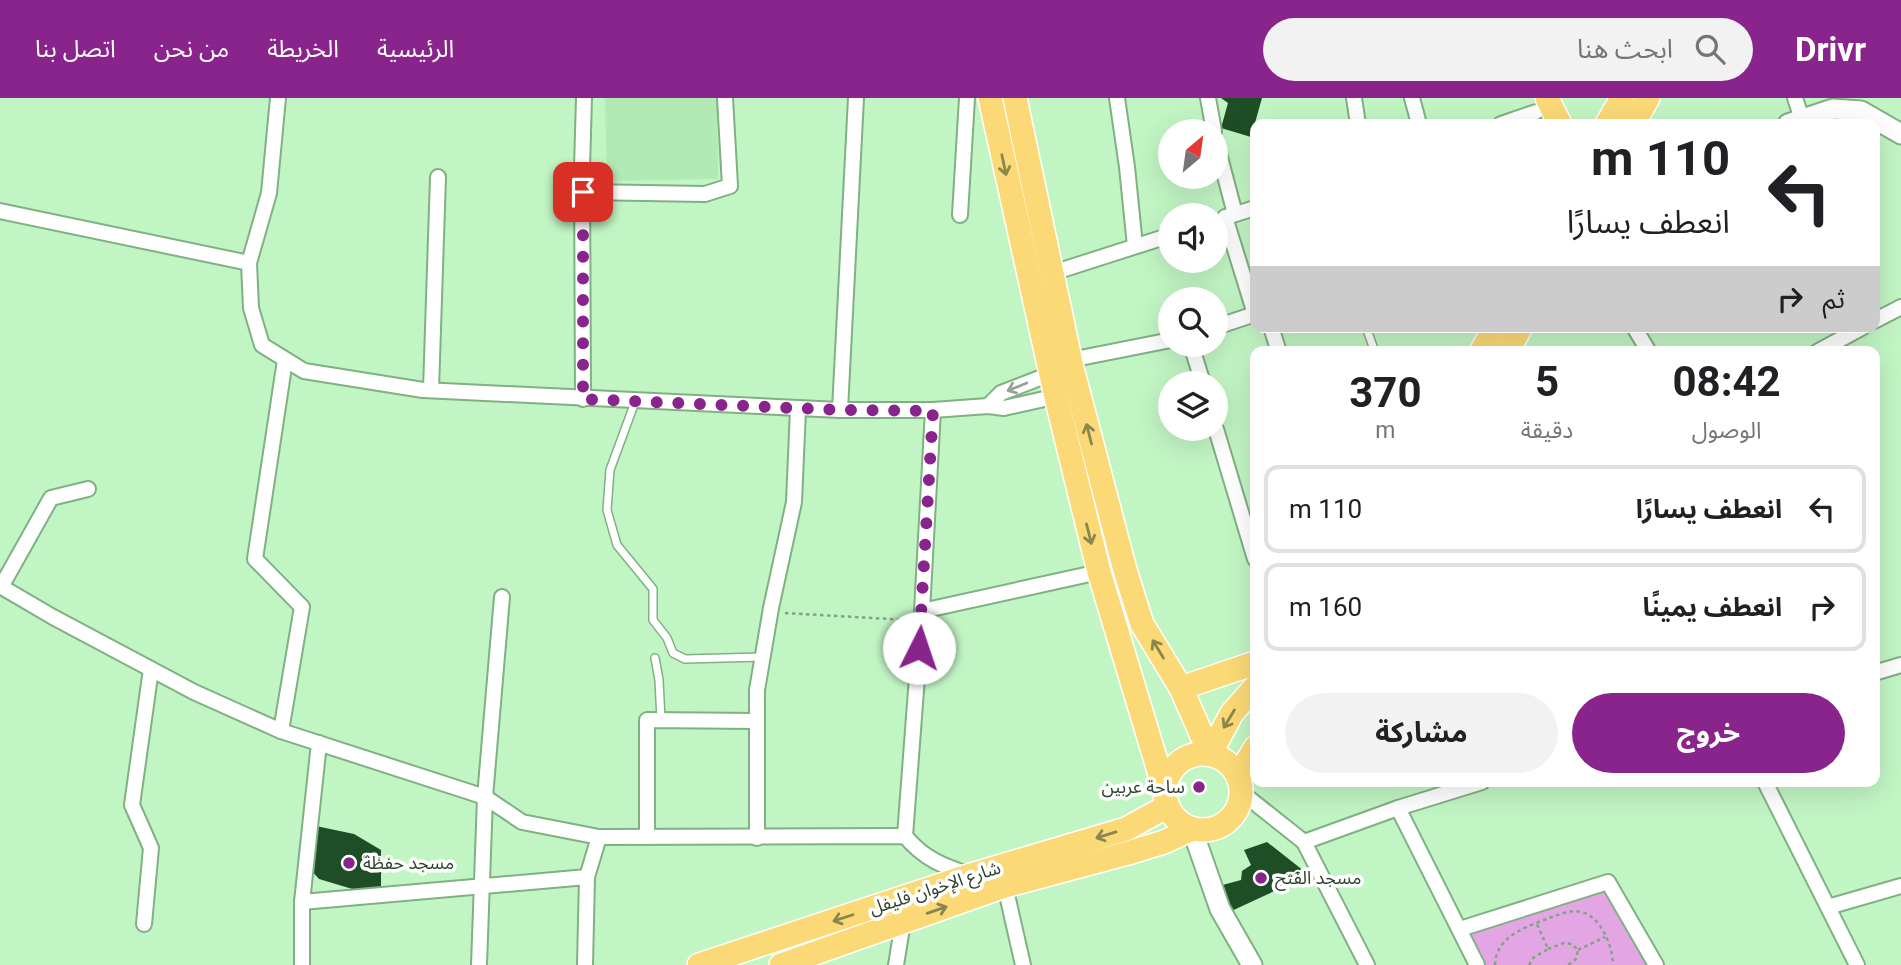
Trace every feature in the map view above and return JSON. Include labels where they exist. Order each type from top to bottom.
[{"type":"main road","points":[[990,98],[1030,280],[1064,367],[1079,392],[1115,533],[1142,624],[1181,688],[1210,754]]},
{"type":"main road","points":[[1015,98],[1053,273],[1064,367],[1055,397],[1099,572],[1167,799],[1179,821],[1192,829],[1219,826],[1230,818],[1238,807],[1240,784],[1250,760]]},
{"type":"main road","points":[[1610,119],[1622,98]]},
{"type":"main road","points":[[1636,119],[1648,98]]},
{"type":"main road","points":[[1538,108],[1553,119]]},
{"type":"main road","points":[[1804,119],[1833,108],[1861,111],[1875,119]]},
{"type":"main road","points":[[1880,122],[1901,134]]},
{"type":"main road","points":[[1181,688],[1250,665]]},
{"type":"main road","points":[[1210,754],[1231,713],[1250,692]]},
{"type":"main road","points":[[1167,799],[1168,776],[1177,764],[1189,756],[1210,754],[1222,758],[1231,766],[1240,784]]},
{"type":"main road","name":"شارع الإخوان فليفل","points":[[699,965],[971,875],[1126,829],[1167,799]]},
{"type":"main road","points":[[1192,829],[1220,909],[1252,965]]},
{"type":"main road","name":"شارع الإخوان فليفل","points":[[781,965],[1005,886],[1128,853],[1164,842],[1192,829]]},
{"type":"street","points":[[278,98],[269,193],[249,263],[251,308],[262,345],[304,372],[431,390],[798,409],[933,411],[988,406],[1004,408],[1079,392]]},
{"type":"street","points":[[583,399],[584,98]]},
{"type":"street","points":[[583,192],[705,194],[730,186],[725,98]]},
{"type":"street","points":[[840,410],[856,98]]},
{"type":"street","points":[[960,215],[967,98]]},
{"type":"street","points":[[1117,98],[1135,246]]},
{"type":"street","points":[[1208,98],[1212,119]]},
{"type":"street","points":[[1354,98],[1357,119]]},
{"type":"street","points":[[1412,98],[1418,119]]},
{"type":"street","points":[[1793,119],[1796,98]]},
{"type":"street","points":[[1513,119],[1538,108]]},
{"type":"street","points":[[431,390],[438,177]]},
{"type":"street","points":[[1228,216],[1250,210]]},
{"type":"street","points":[[0,211],[249,263]]},
{"type":"street","points":[[1228,227],[1250,298]]},
{"type":"street","points":[[1030,280],[1158,239]]},
{"type":"street","points":[[1880,315],[1901,307]]},
{"type":"street","points":[[1228,323],[1250,316]]},
{"type":"street","points":[[1828,346],[1852,333]]},
{"type":"street","points":[[988,406],[1001,393],[1064,367],[1158,343]]},
{"type":"street","points":[[281,731],[302,607],[255,559],[285,360]]},
{"type":"street","points":[[757,838],[757,690],[793,502],[798,409]]},
{"type":"street","points":[[933,411],[905,836],[918,852],[971,875]]},
{"type":"street","points":[[1220,441],[1250,542]]},
{"type":"street","points":[[88,489],[51,498],[1,587],[194,692],[281,731],[485,797],[522,822],[599,837],[905,836]]},
{"type":"street","points":[[921,616],[1099,572]]},
{"type":"street","points":[[479,965],[485,797],[502,597]]},
{"type":"street","points":[[1880,671],[1901,665]]},
{"type":"street","points":[[144,925],[151,848],[132,805],[151,669]]},
{"type":"street","points":[[647,837],[646,720],[757,721]]},
{"type":"street","points":[[302,965],[302,902],[319,743]]},
{"type":"street","points":[[1240,784],[1304,842],[1367,965]]},
{"type":"street","points":[[1304,842],[1466,787]]},
{"type":"street","points":[[1768,787],[1855,964]]},
{"type":"street","points":[[1398,808],[1477,965]]},
{"type":"street","points":[[585,965],[587,877],[599,837]]},
{"type":"street","points":[[302,902],[587,877]]},
{"type":"street","points":[[1460,929],[1608,882],[1656,965]]},
{"type":"street","points":[[1005,886],[1023,965]]},
{"type":"street","points":[[1828,907],[1901,886]]},
{"type":"street","points":[[896,965],[903,922]]},
{"type":"lane","points":[[635,402],[610,470],[607,510],[617,545],[653,589],[653,620],[667,638],[673,653],[685,659],[762,657]]},
{"type":"lane","points":[[655,658],[661,720]]},
{"type":"path","points":[[770,612],[921,616]]},
{"type":"path","points":[[1530,908],[1548,949]]},
{"type":"path","points":[[1495,965],[1500,946],[1511,935],[1536,923],[1578,911],[1590,915],[1597,923],[1612,953],[1613,965]]},
{"type":"path","points":[[1578,950],[1605,937]]},
{"type":"path","points":[[1529,965],[1532,958],[1564,943],[1572,944],[1578,950]]},
{"type":"path","points":[[1568,965],[1576,959],[1578,950]]},
{"type":"shaded area","points":[[605,98],[717,98],[718,179],[607,181]]},
{"type":"shaded area","points":[[1606,888],[1649,965],[1484,965],[1469,934]]},
{"type":"building","points":[[1221,98],[1262,98],[1256,119],[1250,119],[1250,137],[1228,130],[1228,119],[1224,119],[1228,103]]},
{"type":"building","points":[[316,826],[354,834],[381,850],[381,889],[359,891],[319,879],[310,869]]},
{"type":"building","points":[[1267,842],[1309,875],[1225,914],[1219,886],[1241,880],[1242,871],[1251,865],[1244,850]]},
{"type":"place","name":"ساحة عربين","points":[[1199,787]]},
{"type":"place","name":"مسجد حفظة","points":[[349,863]]},
{"type":"place","name":"مسجد الفتح","points":[[1261,878]]},
{"type":"route","points":[[583,192],[583,399],[840,410],[933,411],[919,648]]}]
